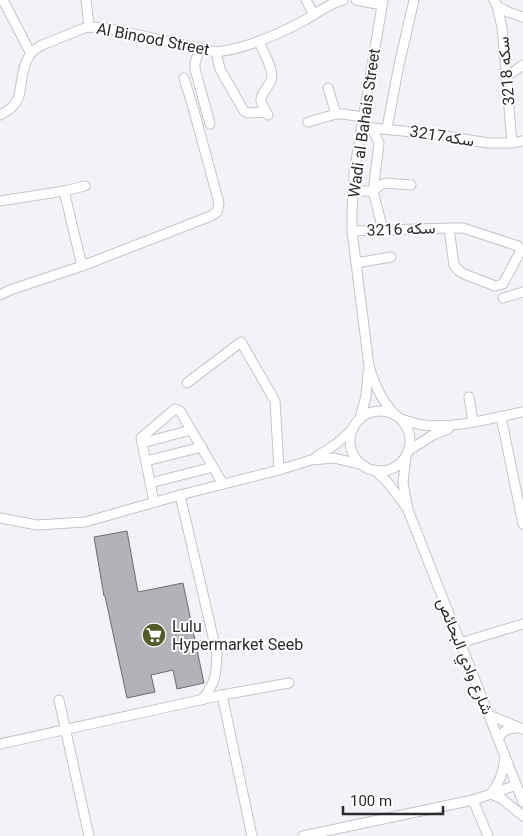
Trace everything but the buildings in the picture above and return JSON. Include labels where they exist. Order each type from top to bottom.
[{"type":"street","points":[[0,114],[9,111],[17,101],[30,52],[3,0]]},
{"type":"street","points":[[86,0],[89,27]]},
{"type":"street","points":[[306,0],[314,15]]},
{"type":"street","name":"Al Binood Street","points":[[30,52],[36,47],[89,27],[107,28],[216,52],[258,42],[343,0]]},
{"type":"street","points":[[358,0],[383,2]]},
{"type":"street","points":[[387,128],[414,0]]},
{"type":"street","name":"Wadi al Bahais Street","points":[[383,2],[354,174],[352,231],[369,366],[380,395],[398,417]]},
{"type":"street","points":[[496,3],[508,12],[523,17]]},
{"type":"street","name":"سكه 3218","points":[[496,3],[502,27],[512,143]]},
{"type":"street","points":[[216,52],[220,69],[244,111],[248,114],[267,114],[261,100],[271,81],[272,74],[258,42]]},
{"type":"street","points":[[200,48],[195,69],[210,124]]},
{"type":"street","points":[[506,77],[523,65]]},
{"type":"street","points":[[0,295],[82,266],[217,212],[219,203],[184,78]]},
{"type":"street","points":[[328,88],[336,114]]},
{"type":"street","points":[[308,122],[336,114],[363,117]]},
{"type":"street","name":"سكه3217","points":[[361,126],[442,135],[488,144],[523,141]]},
{"type":"street","points":[[372,128],[380,143],[373,191],[383,230]]},
{"type":"street","points":[[353,191],[373,191],[386,183],[412,185]]},
{"type":"street","points":[[0,202],[85,186]]},
{"type":"street","points":[[64,191],[82,266]]},
{"type":"street","name":"سكه 3216","points":[[352,231],[449,228],[462,228],[518,246],[520,252],[503,284],[495,286],[459,272],[454,265],[449,228]]},
{"type":"street","points":[[356,262],[391,257]]},
{"type":"street","points":[[504,298],[523,292]]},
{"type":"street","points":[[187,383],[241,342],[275,401],[279,470]]},
{"type":"street","name":"Wadi al Bahais Street","points":[[360,419],[366,396],[369,366]]},
{"type":"street","points":[[469,397],[472,422]]},
{"type":"street","points":[[154,502],[141,438],[176,409],[180,411],[223,484]]},
{"type":"street","points":[[363,465],[352,448],[351,434],[360,419],[373,412],[388,412],[425,426],[460,424],[523,412]]},
{"type":"street","points":[[374,470],[393,468],[403,460],[407,453],[410,445],[409,434],[407,428],[398,417]]},
{"type":"street","points":[[501,417],[523,524]]},
{"type":"street","points":[[408,510],[404,483],[407,453],[433,434],[460,424]]},
{"type":"street","points":[[311,460],[332,447],[354,428]]},
{"type":"street","points":[[142,443],[191,430]]},
{"type":"street","points":[[146,461],[202,448]]},
{"type":"street","points":[[0,518],[37,525],[85,522],[311,460],[334,458],[363,465],[374,470],[388,483],[408,510]]},
{"type":"street","points":[[150,483],[213,467]]},
{"type":"street","points":[[180,495],[217,654],[216,675],[202,700]]},
{"type":"street","name":"شارع وادي البحائص","points":[[408,510],[523,802]]},
{"type":"street","points":[[460,643],[523,624]]},
{"type":"street","points":[[0,744],[289,682]]},
{"type":"street","points":[[222,695],[252,836]]},
{"type":"street","points":[[59,700],[89,836]]},
{"type":"street","points":[[489,715],[522,729]]},
{"type":"street","points":[[498,739],[505,730],[513,728],[522,729]]},
{"type":"street","points":[[491,794],[500,782],[505,757]]},
{"type":"street","points":[[303,836],[473,800],[516,784]]},
{"type":"street","points":[[491,794],[502,799],[523,816]]},
{"type":"street","points":[[473,800],[488,836]]},
{"type":"place","name":"Lulu Hypermarket Seeb","points":[[154,635]]}]
